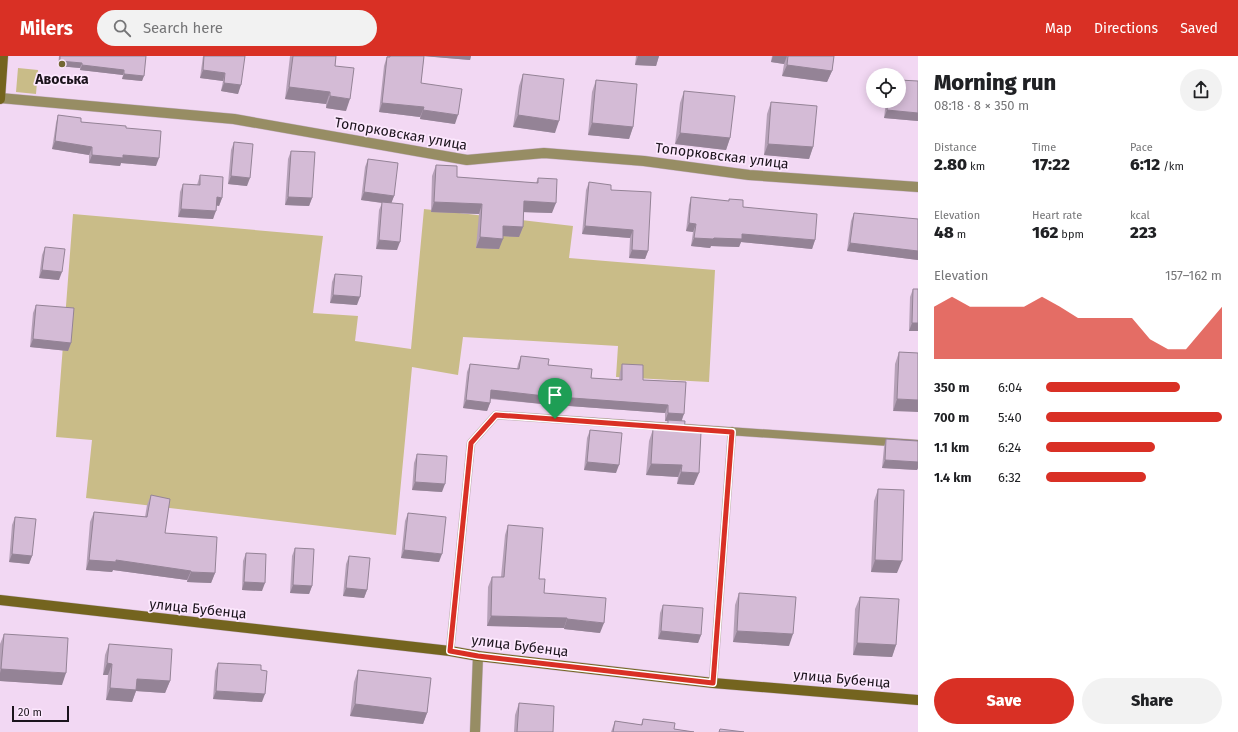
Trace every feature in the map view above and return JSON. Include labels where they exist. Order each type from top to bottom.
[{"type":"street","points":[[0,94],[3,56]]},
{"type":"street","name":"Топорковская улица","points":[[0,94],[234,119],[468,160],[544,153],[644,161],[750,176],[918,187]]},
{"type":"street","name":"улица Бубенца","points":[[0,600],[450,651],[478,656],[713,683],[918,700]]},
{"type":"street","points":[[475,732],[478,656]]},
{"type":"lane","points":[[450,651],[471,443],[496,415],[918,444]]},
{"type":"lane","points":[[713,683],[732,432]]},
{"type":"shaded area","points":[[18,68],[38,70],[36,94],[16,92]]},
{"type":"shaded area","points":[[424,209],[573,226],[569,258],[715,270],[709,382],[616,377],[618,346],[463,337],[458,375],[412,367],[396,535],[86,498],[92,440],[56,437],[73,214],[323,236],[313,313],[358,316],[355,341],[411,349]]},
{"type":"building","points":[[60,56],[146,56],[144,76],[124,74],[124,70],[60,61]]},
{"type":"building","points":[[204,56],[245,56],[241,85],[224,83],[225,73],[203,70]]},
{"type":"building","points":[[293,56],[336,56],[335,66],[354,68],[350,99],[330,96],[330,92],[289,87]]},
{"type":"building","points":[[424,56],[421,83],[462,89],[458,115],[423,110],[424,107],[382,103],[387,57]]},
{"type":"building","points":[[788,56],[834,56],[832,71],[787,65]]},
{"type":"building","points":[[523,74],[564,79],[559,121],[518,115]]},
{"type":"building","points":[[596,80],[637,84],[633,127],[592,123]]},
{"type":"building","points":[[906,80],[918,81],[918,113],[887,110],[887,108],[906,108]]},
{"type":"building","points":[[684,91],[735,96],[730,138],[680,133]]},
{"type":"building","points":[[771,102],[817,106],[813,147],[768,144]]},
{"type":"building","points":[[58,115],[81,118],[81,122],[161,131],[159,158],[123,155],[123,158],[92,155],[92,147],[55,141]]},
{"type":"building","points":[[234,142],[253,144],[250,178],[231,176]]},
{"type":"building","points":[[291,151],[315,152],[312,198],[288,197]]},
{"type":"building","points":[[368,159],[398,163],[394,196],[364,192]]},
{"type":"building","points":[[436,165],[457,166],[457,177],[538,183],[538,178],[557,179],[556,203],[524,201],[523,227],[503,226],[503,239],[480,237],[482,204],[434,202]]},
{"type":"building","points":[[200,175],[223,177],[222,198],[217,197],[216,211],[181,209],[183,184],[200,185]]},
{"type":"building","points":[[589,182],[611,185],[611,190],[651,192],[648,251],[632,250],[633,230],[585,226]]},
{"type":"building","points":[[691,197],[729,201],[729,199],[743,200],[743,207],[817,214],[815,240],[742,234],[742,239],[694,238],[696,224],[689,223]]},
{"type":"building","points":[[382,202],[403,204],[400,242],[379,240]]},
{"type":"building","points":[[854,213],[918,219],[918,251],[850,243]]},
{"type":"building","points":[[45,247],[65,249],[62,272],[42,270]]},
{"type":"building","points":[[335,274],[362,276],[360,297],[333,295]]},
{"type":"building","points":[[913,289],[918,289],[918,323],[912,323]]},
{"type":"building","points":[[36,305],[74,308],[71,343],[33,339]]},
{"type":"building","points":[[899,352],[918,353],[918,400],[897,399]]},
{"type":"building","points":[[521,356],[549,359],[548,365],[592,369],[591,378],[622,380],[622,364],[643,365],[643,380],[686,382],[684,414],[668,413],[668,405],[545,396],[491,390],[490,403],[466,400],[470,364],[519,369]]},
{"type":"building","points":[[668,420],[685,421],[684,431],[701,432],[699,473],[681,472],[682,465],[651,464],[653,429],[668,430]]},
{"type":"building","points":[[590,430],[622,433],[619,465],[587,462]]},
{"type":"building","points":[[886,439],[918,441],[918,462],[885,460]]},
{"type":"building","points":[[417,454],[447,456],[445,484],[415,482]]},
{"type":"building","points":[[878,489],[904,490],[902,561],[875,560]]},
{"type":"building","points":[[151,495],[170,499],[165,533],[217,537],[215,573],[191,572],[116,560],[116,562],[89,560],[94,512],[147,517]]},
{"type":"building","points":[[408,513],[446,517],[442,554],[404,550]]},
{"type":"building","points":[[15,517],[36,519],[32,556],[12,554]]},
{"type":"building","points":[[508,525],[543,528],[539,579],[545,579],[544,593],[606,598],[604,623],[567,618],[491,616],[492,577],[504,577]]},
{"type":"building","points":[[295,548],[314,549],[312,586],[293,585]]},
{"type":"building","points":[[246,553],[266,554],[265,583],[244,582]]},
{"type":"building","points":[[349,556],[370,558],[367,590],[346,588]]},
{"type":"building","points":[[739,593],[796,597],[793,634],[737,631]]},
{"type":"building","points":[[860,597],[899,599],[896,645],[857,643]]},
{"type":"building","points":[[663,605],[703,608],[701,635],[661,631]]},
{"type":"building","points":[[4,634],[68,638],[66,673],[1,669]]},
{"type":"building","points":[[109,644],[172,649],[170,681],[137,679],[136,690],[110,688],[112,664],[107,663]]},
{"type":"building","points":[[218,663],[261,665],[261,670],[267,671],[265,694],[216,691]]},
{"type":"building","points":[[358,670],[431,678],[427,713],[355,704]]},
{"type":"building","points":[[519,703],[554,706],[553,732],[517,732]]},
{"type":"building","points":[[643,719],[675,723],[674,729],[694,732],[613,732],[615,721],[642,725]]},
{"type":"building","points":[[720,729],[744,732],[719,732]]},
{"type":"place","name":"Авоська","points":[[62,64]]},
{"type":"route","points":[[496,415],[555,419],[732,432],[713,683],[478,656],[450,651],[471,443],[496,415]]}]
